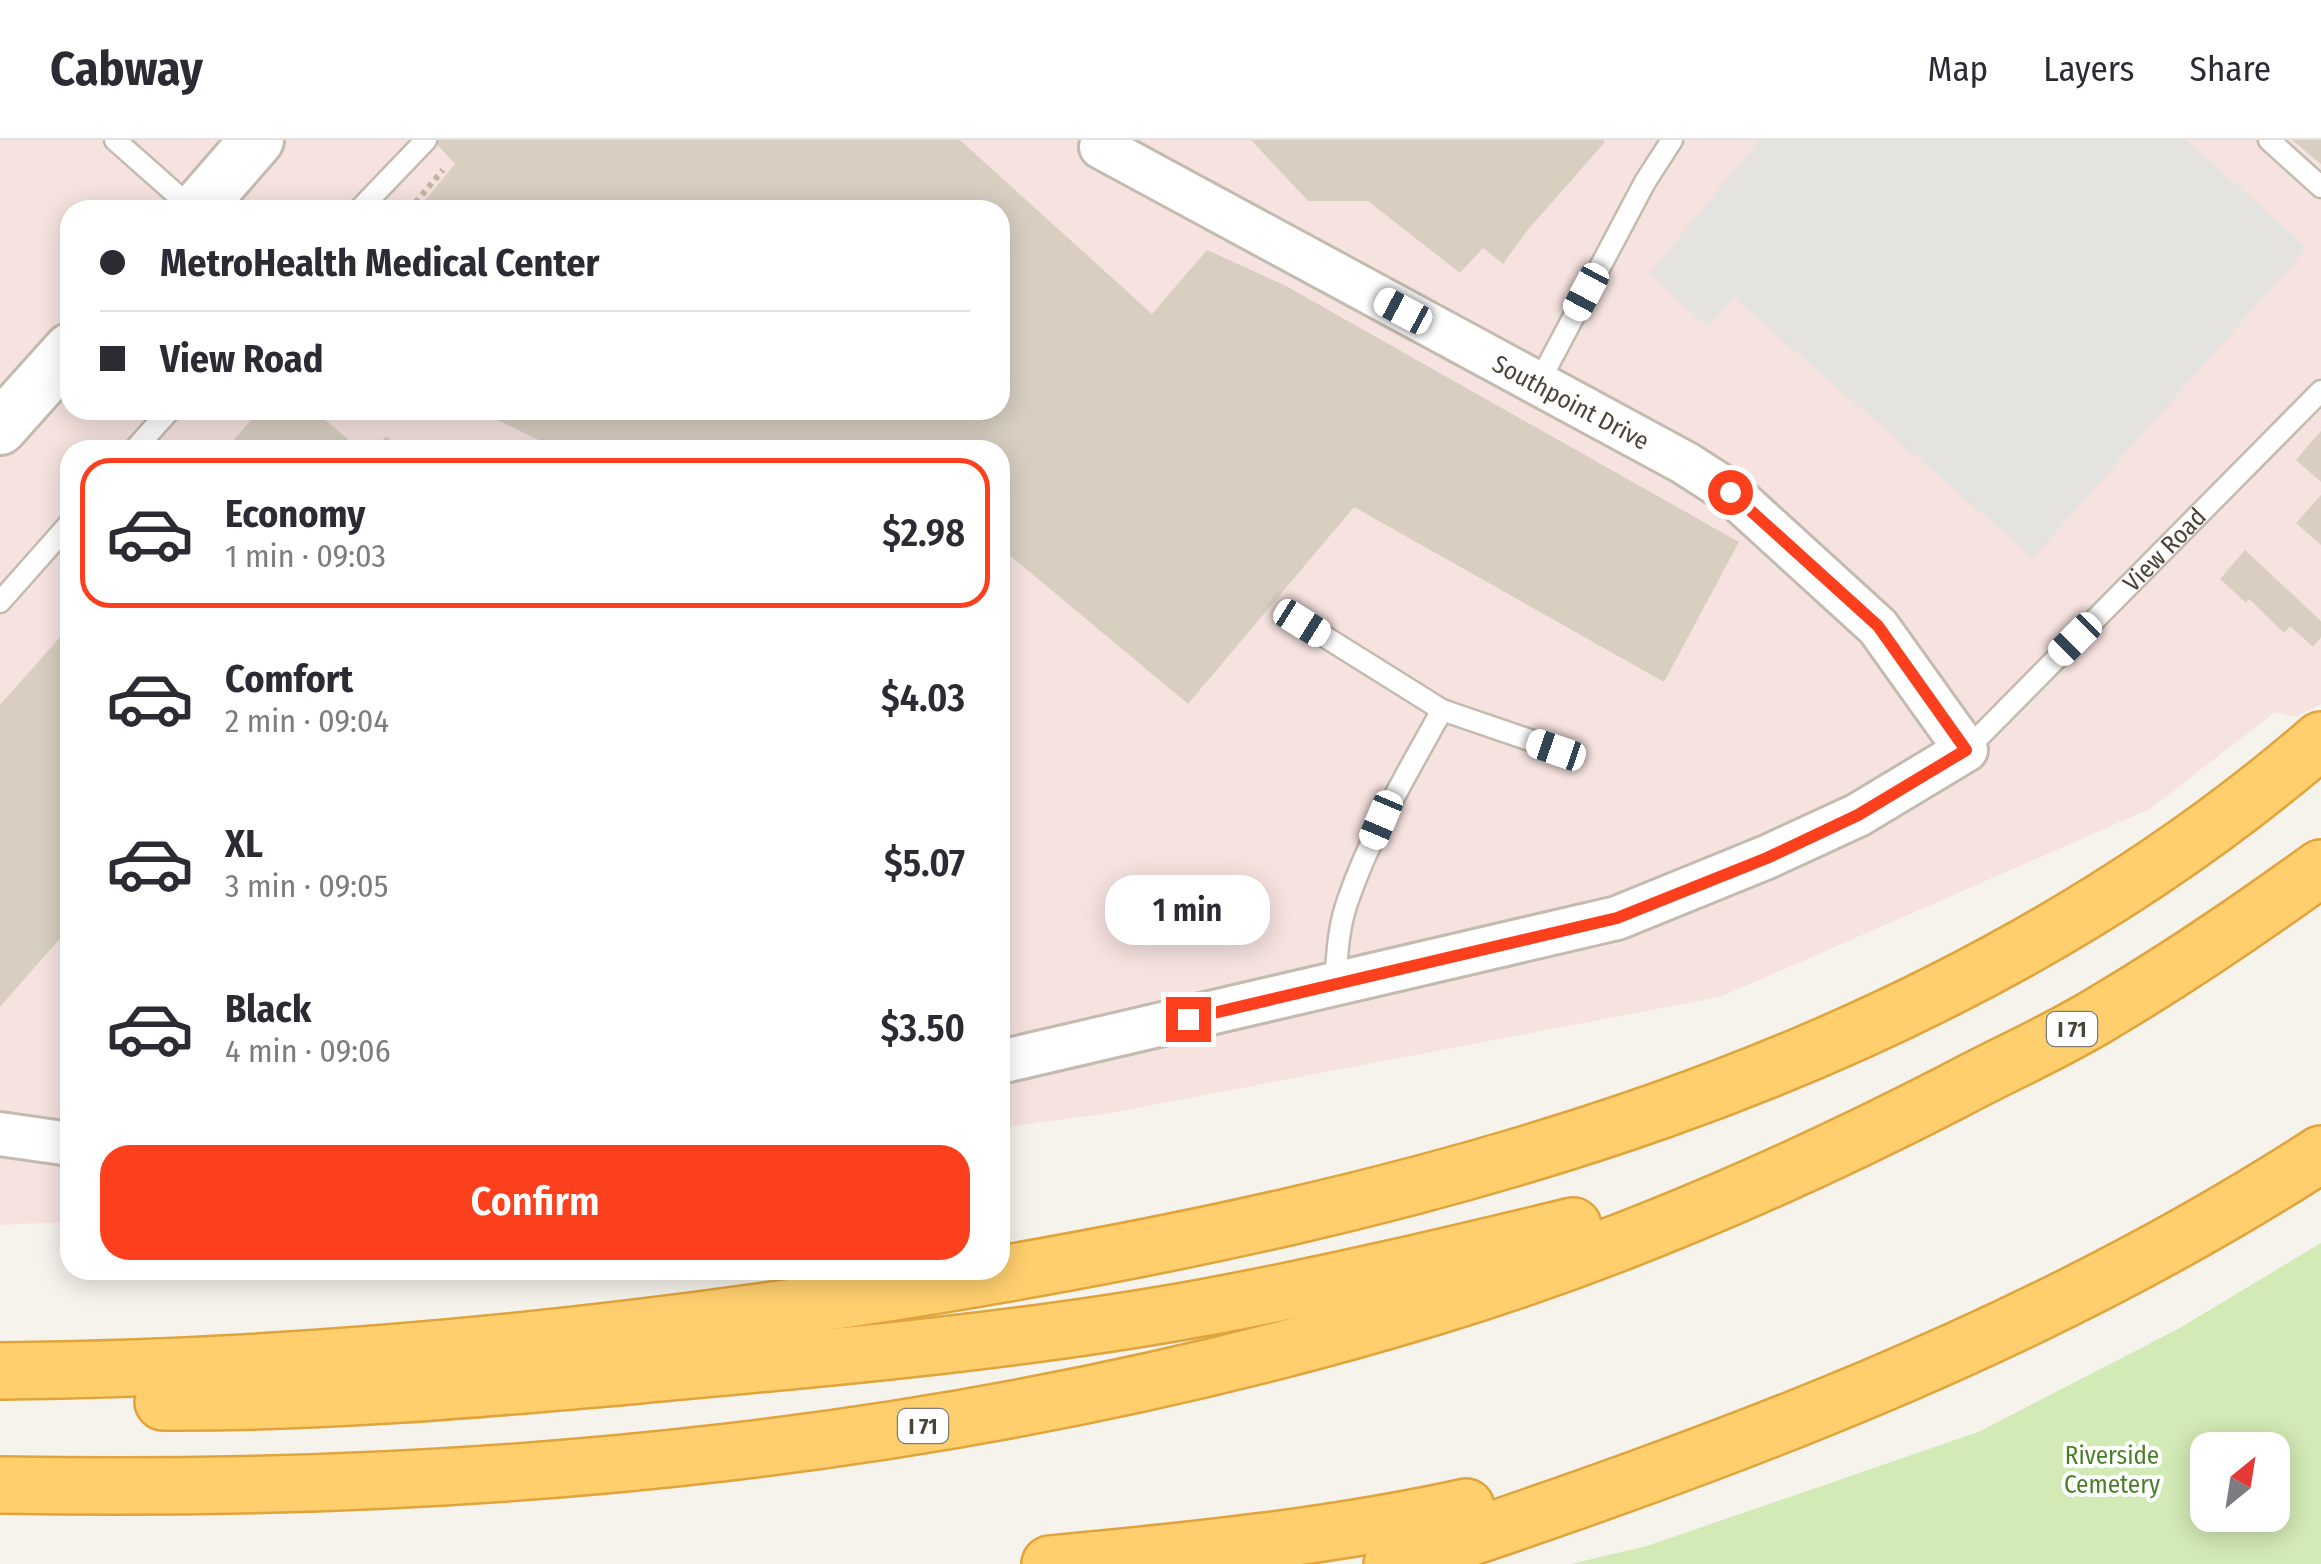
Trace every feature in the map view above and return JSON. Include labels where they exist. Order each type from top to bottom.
[{"type":"highway","points":[[1010,1273],[1278,1222],[1618,1126],[1736,1085],[1898,1016],[2078,918],[2184,848],[2321,740]]},
{"type":"highway","name":"I 71","points":[[0,1485],[122,1487],[385,1481],[652,1463],[962,1421],[1151,1383],[1298,1346],[1439,1306],[1598,1250],[1808,1163],[2102,1014],[2321,868]]},
{"type":"highway","points":[[1392,1564],[1590,1498],[1792,1422],[2047,1311],[2156,1255],[2321,1154]]},
{"type":"highway","points":[[0,1396],[76,1402],[242,1402],[425,1394],[751,1365],[973,1340],[1192,1310],[1350,1280],[1582,1224],[1808,1163]]},
{"type":"highway","points":[[0,1371],[158,1370],[484,1346],[771,1312],[968,1280]]},
{"type":"highway","points":[[1050,1564],[1177,1552],[1388,1524],[1595,1479],[1792,1422]]},
{"type":"street","points":[[204,200],[257,140]]},
{"type":"street","name":"Southpoint Drive","points":[[1101,148],[1685,463],[1730,492],[1878,626],[1966,750]]},
{"type":"street","points":[[0,428],[60,361]]},
{"type":"street","name":"View Road","points":[[1010,1060],[1617,918],[1767,858],[1842,822],[1966,750]]},
{"type":"street","points":[[0,1134],[60,1143]]},
{"type":"lane","points":[[115,140],[184,200]]},
{"type":"lane","points":[[369,200],[426,140]]},
{"type":"lane","points":[[1538,384],[1645,182],[1672,140]]},
{"type":"lane","points":[[2269,140],[2321,187]]},
{"type":"lane","name":"View Road","points":[[1966,750],[2321,391]]},
{"type":"lane","points":[[143,440],[161,420]]},
{"type":"lane","points":[[0,602],[60,534]]},
{"type":"lane","points":[[1302,623],[1442,710],[1556,750]]},
{"type":"lane","points":[[1335,985],[1338,942],[1347,902],[1381,820],[1442,710]]},
{"type":"path","points":[[418,200],[444,170]]},
{"type":"shaded area","points":[[0,140],[2321,140],[2321,704],[2295,717],[2275,712],[2150,809],[1720,997],[1110,1113],[1010,1127],[1010,440],[60,440],[60,1222],[0,1225]]},
{"type":"shaded area","points":[[1759,140],[2187,140],[2307,248],[2033,558],[1734,298],[1708,327],[1649,274]]},
{"type":"green space","name":"Riverside Cemetery","points":[[2321,1243],[2321,1564],[1571,1564],[1647,1546],[1978,1432],[2178,1329]]},
{"type":"building","points":[[433,140],[960,140],[1152,314],[1207,250],[1286,286],[1739,542],[1664,682],[1354,507],[1188,704],[1010,556],[1010,440],[538,440],[498,420],[1010,420],[1010,200],[425,200],[455,164]]},
{"type":"building","points":[[1251,140],[1605,142],[1503,264],[1483,248],[1460,273],[1368,201],[1308,201]]},
{"type":"building","points":[[2292,140],[2321,140],[2321,164]]},
{"type":"building","points":[[251,420],[326,420],[348,440],[234,440]]},
{"type":"building","points":[[2321,431],[2321,482],[2296,460]]},
{"type":"building","points":[[2321,495],[2321,545],[2296,523]]},
{"type":"building","points":[[2245,550],[2321,621],[2321,637],[2313,647],[2290,626],[2284,633],[2249,599],[2246,603],[2220,579]]},
{"type":"building","points":[[60,637],[60,938],[0,1007],[0,705]]},
{"type":"route","points":[[1188,1019],[1617,918],[1767,858],[1858,815],[1966,750],[1878,626],[1730,492]]}]
